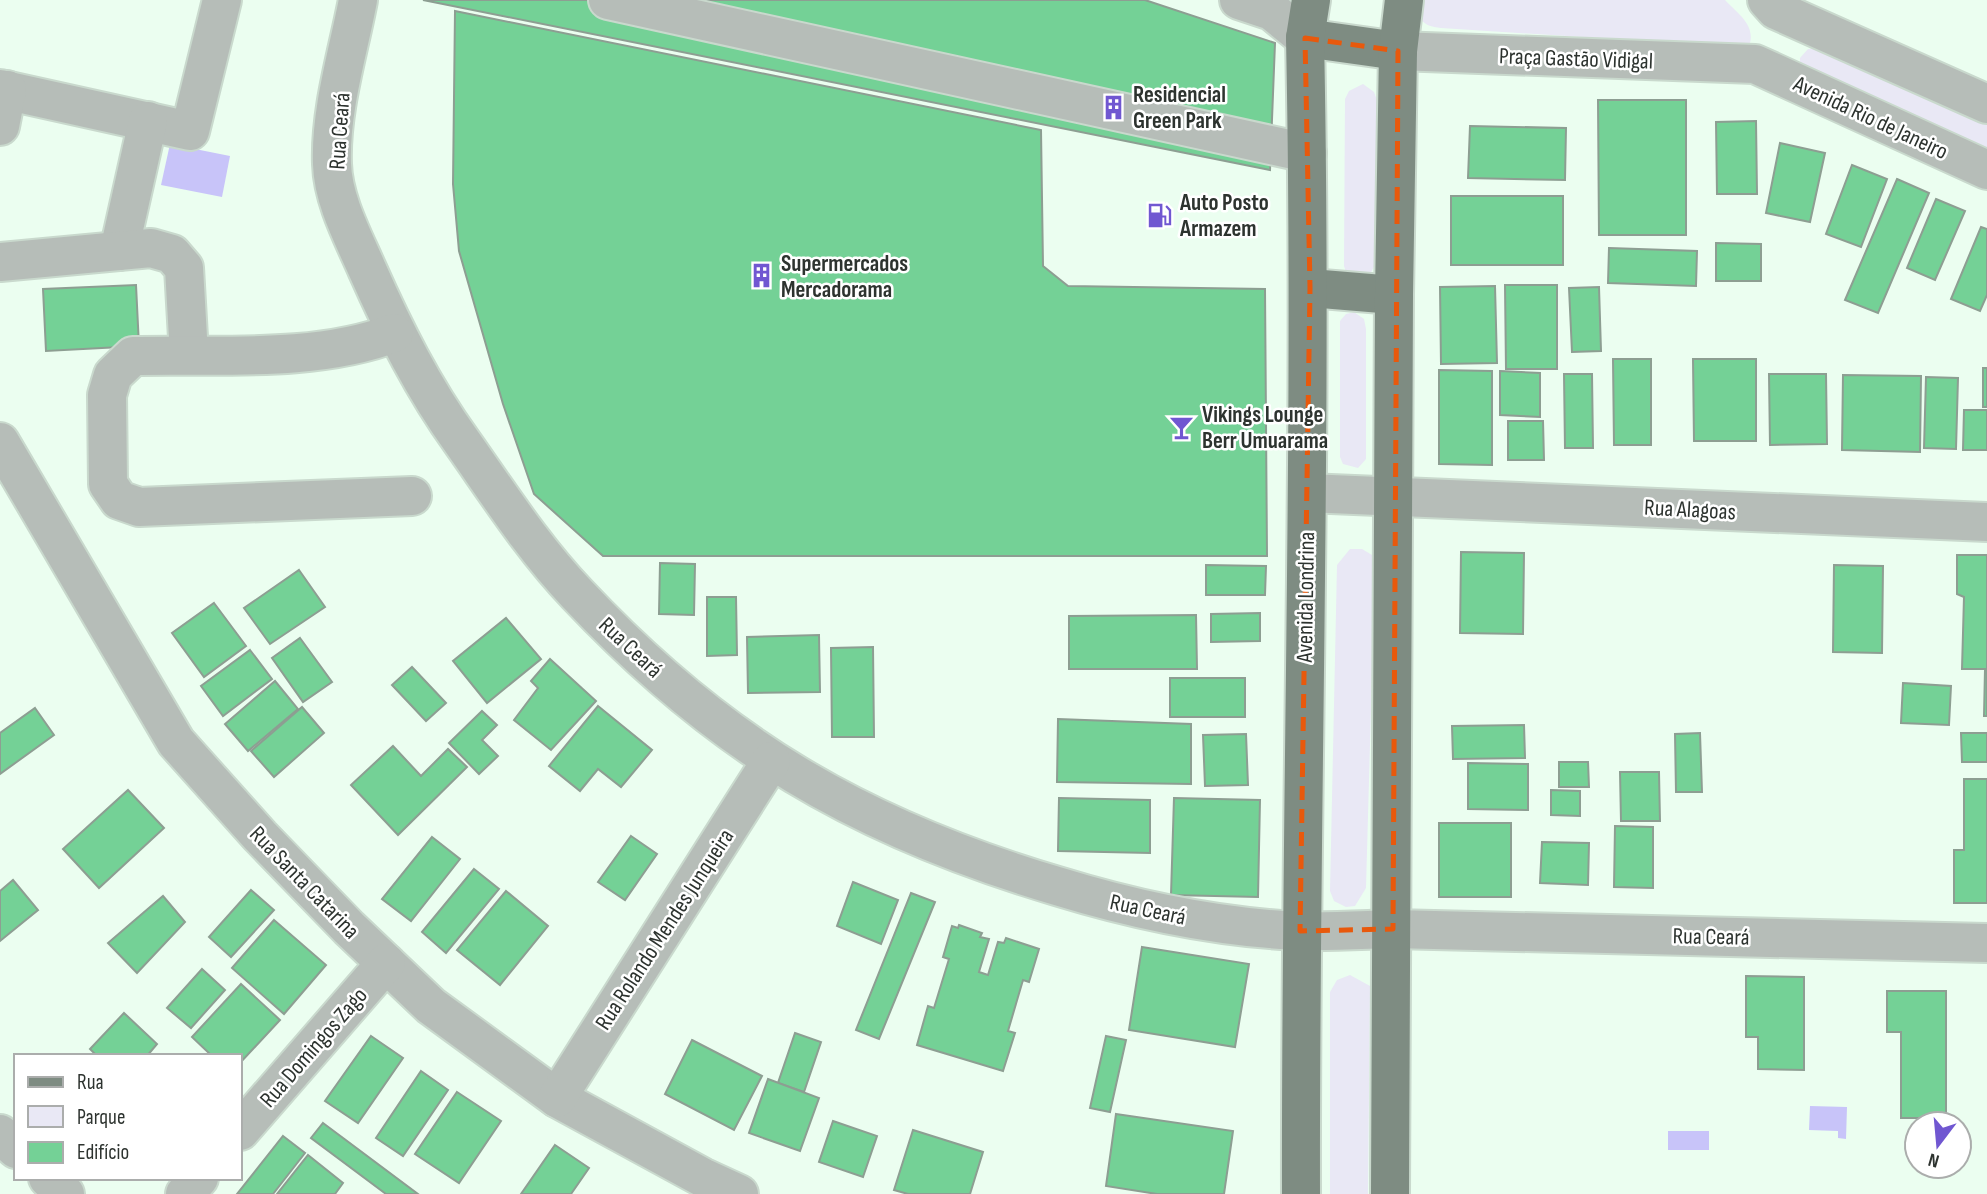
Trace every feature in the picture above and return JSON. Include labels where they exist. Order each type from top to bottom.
[{"type":"main road","name":"Avenida Londrina","points":[[1301,1194],[1300,931],[1310,288],[1305,38],[1311,0]]},
{"type":"main road","points":[[1390,1194],[1394,295],[1398,51],[1404,0]]},
{"type":"main road","points":[[1305,38],[1398,51]]},
{"type":"main road","points":[[1310,288],[1394,295]]},
{"type":"street","points":[[2,102],[148,121],[190,131],[222,0]]},
{"type":"street","name":"Rua Ceará","points":[[358,0],[336,114],[332,167],[346,223],[394,333],[446,420],[543,554],[573,590],[647,663],[715,721],[771,761],[881,823],[939,847],[1035,880],[1162,913],[1300,931],[1393,929],[1987,943]]},
{"type":"street","points":[[608,0],[1307,153]]},
{"type":"street","points":[[1239,0],[1272,11],[1305,38]]},
{"type":"street","points":[[1755,64],[1771,5],[1987,104]]},
{"type":"street","name":"Praça Gastão Vidigal","points":[[1398,51],[1755,64]]},
{"type":"street","name":"Avenida Rio de Janeiro","points":[[1755,64],[1987,170]]},
{"type":"street","points":[[119,251],[148,121]]},
{"type":"street","points":[[0,262],[151,248],[173,254],[184,268],[189,355]]},
{"type":"street","points":[[394,333],[368,343],[309,352],[133,356],[113,375],[107,396],[108,484],[119,500],[139,507],[412,496]]},
{"type":"street","name":"Rua Santa Catarina","points":[[2,453],[176,742],[260,836],[431,1006],[556,1098],[734,1193]]},
{"type":"street","name":"Rua Alagoas","points":[[1307,493],[1987,522]]},
{"type":"street","name":"Rua Rolando Mendes Junqueira","points":[[556,1098],[771,761]]},
{"type":"street","name":"Rua Domingos Zago","points":[[242,1129],[386,963]]},
{"type":"street","points":[[0,1134],[14,1147]]},
{"type":"street","points":[[50,1180],[65,1194]]},
{"type":"street","points":[[185,1194],[197,1180]]},
{"type":"highlighted area","points":[[1305,38],[1398,51],[1393,929],[1300,931],[1310,288]]},
{"type":"green space","points":[[1415,0],[1725,0],[1744,19],[1751,36],[1750,43],[1741,47],[1441,28],[1422,20]]},
{"type":"green space","points":[[1819,48],[1987,124],[1987,157],[1800,67],[1800,58],[1808,49]]},
{"type":"green space","points":[[1363,84],[1374,92],[1378,103],[1376,263],[1368,278],[1347,275],[1344,266],[1345,99],[1349,91]]},
{"type":"green space","points":[[1354,312],[1364,319],[1366,329],[1366,459],[1358,468],[1343,464],[1340,457],[1340,321],[1346,314]]},
{"type":"green space","points":[[1350,549],[1362,549],[1372,555],[1375,566],[1366,888],[1355,906],[1346,907],[1334,901],[1330,891],[1337,565]]},
{"type":"green space","points":[[1350,975],[1370,986],[1368,1194],[1330,1194],[1330,992],[1337,980]]},
{"type":"shaded area","points":[[170,144],[230,156],[222,197],[161,185]]},
{"type":"shaded area","points":[[1810,1106],[1847,1107],[1846,1139],[1838,1138],[1838,1131],[1809,1130]]},
{"type":"shaded area","points":[[1668,1131],[1709,1131],[1709,1150],[1668,1150]]},
{"type":"building","name":"Residencial Green Park","points":[[423,0],[1145,0],[1275,43],[1270,170]]},
{"type":"building","name":"Supermercados Mercadorama","points":[[455,11],[1041,130],[1043,266],[1068,286],[1265,289],[1267,556],[603,556],[534,494],[503,404],[459,251],[453,184]]},
{"type":"building","points":[[1598,100],[1686,100],[1686,235],[1599,235]]},
{"type":"building","points":[[1756,121],[1757,194],[1717,194],[1716,122]]},
{"type":"building","points":[[1470,126],[1566,128],[1565,180],[1468,178]]},
{"type":"building","points":[[1780,143],[1825,153],[1810,222],[1766,213]]},
{"type":"building","points":[[1852,165],[1887,179],[1861,247],[1826,234]]},
{"type":"building","points":[[1897,179],[1929,193],[1878,313],[1845,300]]},
{"type":"building","points":[[1451,196],[1563,196],[1563,265],[1451,265]]},
{"type":"building","points":[[1936,199],[1965,211],[1935,280],[1907,268]]},
{"type":"building","points":[[1981,227],[1987,229],[1987,295],[1980,311],[1951,299]]},
{"type":"building","points":[[1716,243],[1761,244],[1761,281],[1716,281]]},
{"type":"building","points":[[1609,248],[1697,251],[1696,286],[1608,283]]},
{"type":"building","points":[[136,285],[139,346],[46,351],[43,289]]},
{"type":"building","points":[[1505,285],[1557,285],[1557,369],[1506,369]]},
{"type":"building","points":[[1495,286],[1497,363],[1441,364],[1440,287]]},
{"type":"building","points":[[1599,287],[1601,351],[1572,352],[1569,288]]},
{"type":"building","points":[[1613,359],[1651,359],[1651,445],[1614,445]]},
{"type":"building","points":[[1693,359],[1756,359],[1756,441],[1694,441]]},
{"type":"building","points":[[1983,368],[1987,368],[1987,407],[1983,407]]},
{"type":"building","points":[[1439,370],[1492,371],[1492,465],[1439,464]]},
{"type":"building","points":[[1500,371],[1540,373],[1540,417],[1500,415]]},
{"type":"building","points":[[1564,374],[1592,374],[1593,448],[1565,448]]},
{"type":"building","points":[[1769,374],[1826,374],[1827,444],[1770,445]]},
{"type":"building","points":[[1843,375],[1921,376],[1920,452],[1842,450]]},
{"type":"building","points":[[1926,377],[1958,378],[1956,449],[1924,448]]},
{"type":"building","points":[[1964,410],[1987,410],[1987,450],[1963,450]]},
{"type":"building","points":[[1508,421],[1543,421],[1544,460],[1508,460]]},
{"type":"building","points":[[1461,552],[1524,553],[1523,634],[1460,633]]},
{"type":"building","points":[[1957,555],[1987,555],[1987,716],[1984,716],[1985,669],[1962,669],[1964,597],[1957,594]]},
{"type":"building","points":[[660,563],[695,564],[694,615],[659,614]]},
{"type":"building","points":[[1206,565],[1266,566],[1265,595],[1206,595]]},
{"type":"building","points":[[1834,565],[1883,566],[1882,653],[1833,652]]},
{"type":"building","points":[[299,570],[325,607],[270,644],[244,608]]},
{"type":"building","points":[[707,597],[736,597],[737,655],[707,656]]},
{"type":"building","points":[[214,603],[246,646],[204,677],[172,633]]},
{"type":"building","points":[[1260,613],[1260,641],[1211,642],[1211,614]]},
{"type":"building","points":[[1196,615],[1197,669],[1069,669],[1069,616]]},
{"type":"building","points":[[506,618],[541,659],[487,703],[453,661]]},
{"type":"building","points":[[819,635],[820,692],[748,693],[747,637]]},
{"type":"building","points":[[300,638],[332,682],[303,702],[272,658]]},
{"type":"building","points":[[873,647],[874,737],[832,737],[831,648]]},
{"type":"building","points":[[250,650],[272,679],[223,716],[201,686]]},
{"type":"building","points":[[550,659],[596,701],[551,750],[514,720],[538,688],[531,681]]},
{"type":"building","points":[[412,667],[446,703],[426,721],[392,685]]},
{"type":"building","points":[[1170,678],[1245,678],[1245,717],[1170,717]]},
{"type":"building","points":[[275,681],[298,709],[248,751],[225,724]]},
{"type":"building","points":[[1903,683],[1951,686],[1949,725],[1901,723]]},
{"type":"building","points":[[598,706],[652,750],[621,787],[598,769],[580,791],[549,766]]},
{"type":"building","points":[[302,707],[324,733],[274,777],[251,751]]},
{"type":"building","points":[[35,708],[54,735],[0,774],[0,733]]},
{"type":"building","points":[[482,711],[497,725],[482,740],[498,756],[479,774],[449,743]]},
{"type":"building","points":[[1058,719],[1191,724],[1191,784],[1057,782]]},
{"type":"building","points":[[1524,725],[1525,758],[1453,759],[1452,726]]},
{"type":"building","points":[[1700,733],[1702,792],[1676,792],[1675,734]]},
{"type":"building","points":[[1961,733],[1987,733],[1987,762],[1962,762]]},
{"type":"building","points":[[1246,734],[1248,785],[1205,786],[1203,735]]},
{"type":"building","points":[[393,746],[421,776],[448,749],[467,767],[398,835],[351,785]]},
{"type":"building","points":[[1559,762],[1588,762],[1589,787],[1559,787]]},
{"type":"building","points":[[1468,763],[1528,764],[1528,810],[1468,809]]},
{"type":"building","points":[[1620,772],[1659,772],[1660,821],[1621,821]]},
{"type":"building","points":[[1964,779],[1987,779],[1987,903],[1954,903],[1954,850],[1964,850]]},
{"type":"building","points":[[128,790],[164,828],[99,888],[63,849]]},
{"type":"building","points":[[1551,790],[1580,791],[1580,816],[1551,815]]},
{"type":"building","points":[[1059,798],[1150,800],[1150,853],[1058,851]]},
{"type":"building","points":[[1174,798],[1260,800],[1258,897],[1171,895]]},
{"type":"building","points":[[1439,823],[1511,823],[1511,897],[1439,897]]},
{"type":"building","points":[[1615,826],[1653,827],[1653,888],[1614,887]]},
{"type":"building","points":[[631,836],[657,854],[625,900],[598,882]]},
{"type":"building","points":[[432,837],[460,859],[411,921],[382,899]]},
{"type":"building","points":[[1542,842],[1589,843],[1588,885],[1540,883]]},
{"type":"building","points":[[474,869],[499,889],[446,953],[422,932]]},
{"type":"building","points":[[13,880],[38,910],[0,941],[0,891]]},
{"type":"building","points":[[853,882],[898,900],[881,944],[837,926]]},
{"type":"building","points":[[251,890],[274,910],[231,957],[209,937]]},
{"type":"building","points":[[506,891],[548,926],[500,985],[457,950]]},
{"type":"building","points":[[911,893],[935,902],[879,1039],[856,1030]]},
{"type":"building","points":[[163,896],[185,922],[137,973],[108,943]]},
{"type":"building","points":[[274,920],[326,965],[284,1014],[232,968]]},
{"type":"building","points":[[959,925],[982,933],[980,937],[989,939],[979,972],[988,975],[998,942],[1004,943],[1006,938],[1039,949],[1029,982],[1023,980],[1008,1031],[1015,1033],[1003,1071],[917,1045],[928,1006],[934,1008],[949,959],[943,957],[952,926],[958,928]]},
{"type":"building","points":[[1142,947],[1249,964],[1235,1047],[1129,1030]]},
{"type":"building","points":[[202,969],[225,990],[191,1028],[167,1008]]},
{"type":"building","points":[[1746,976],[1804,977],[1804,1070],[1758,1069],[1758,1037],[1746,1037]]},
{"type":"building","points":[[241,984],[280,1020],[242,1061],[242,1054],[210,1054],[192,1037]]},
{"type":"building","points":[[1887,991],[1946,991],[1946,1110],[1903,1110],[1901,1118],[1901,1032],[1887,1032]]},
{"type":"building","points":[[124,1013],[157,1044],[149,1054],[95,1054],[90,1049]]},
{"type":"building","points":[[795,1033],[821,1042],[804,1092],[778,1083]]},
{"type":"building","points":[[371,1036],[403,1058],[358,1123],[325,1101]]},
{"type":"building","points":[[1106,1036],[1126,1040],[1110,1112],[1090,1108]]},
{"type":"building","points":[[692,1040],[762,1076],[734,1130],[665,1094]]},
{"type":"building","points":[[421,1071],[448,1090],[403,1156],[376,1138]]},
{"type":"building","points":[[768,1079],[819,1098],[800,1151],[749,1133]]},
{"type":"building","points":[[457,1092],[501,1121],[459,1183],[415,1154]]},
{"type":"building","points":[[1116,1114],[1233,1131],[1224,1194],[1157,1194],[1106,1186]]},
{"type":"building","points":[[833,1121],[877,1136],[863,1177],[819,1162]]},
{"type":"building","points":[[323,1123],[418,1194],[386,1194],[311,1138]]},
{"type":"building","points":[[913,1130],[983,1152],[970,1194],[908,1194],[894,1190]]},
{"type":"building","points":[[283,1136],[305,1153],[273,1194],[237,1194]]},
{"type":"building","points":[[555,1145],[589,1168],[571,1194],[521,1194]]},
{"type":"building","points":[[308,1155],[343,1183],[335,1194],[277,1194]]},
{"type":"place","name":"Residencial Green Park","points":[[1113,107]]},
{"type":"place","name":"Auto Posto Armazem","points":[[1160,215]]},
{"type":"place","name":"Supermercados Mercadorama","points":[[761,276]]},
{"type":"place","name":"Vikings Lounge Berr Umuarama","points":[[1182,427]]}]
